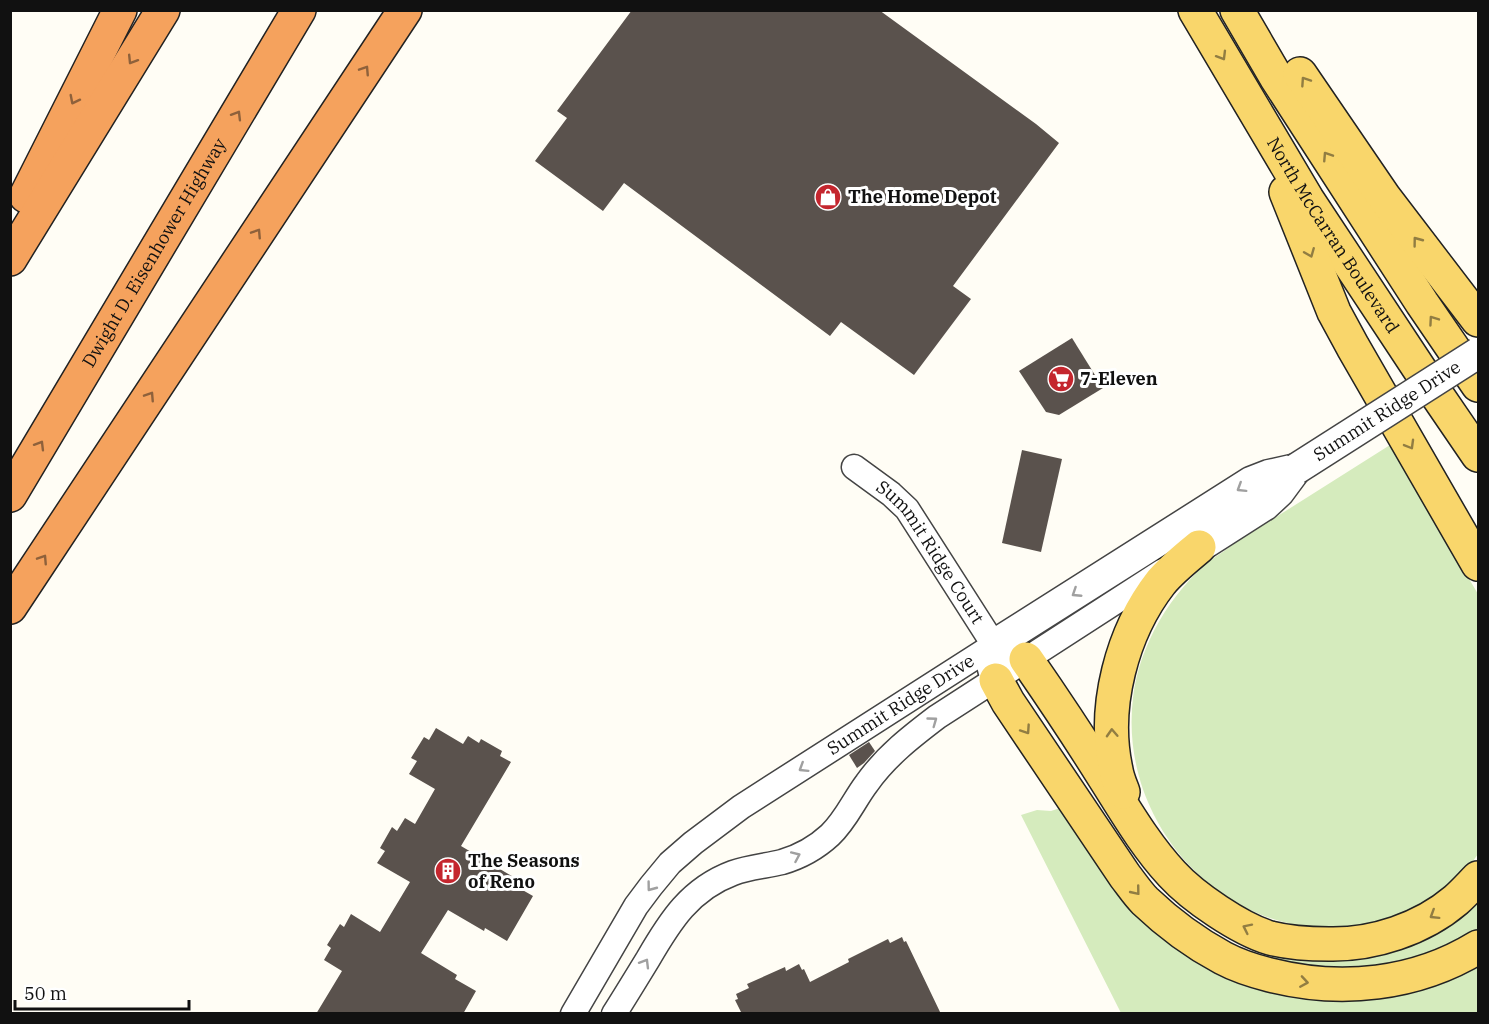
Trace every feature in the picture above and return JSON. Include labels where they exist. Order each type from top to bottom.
[{"type":"highway","points":[[10,228],[120,10]]},
{"type":"highway","points":[[10,259],[163,10]]},
{"type":"highway","name":"Dwight D. Eisenhower Highway","points":[[10,495],[299,10]]},
{"type":"highway","points":[[10,607],[405,10]]},
{"type":"main road","name":"North McCarran Boulevard","points":[[1195,10],[1308,199],[1424,376],[1479,455]]},
{"type":"main road","name":"North McCarran Boulevard","points":[[1238,10],[1276,77],[1422,303],[1479,385]]},
{"type":"main road","points":[[1257,10],[1384,197],[1479,320]]},
{"type":"main road","points":[[1249,102],[1334,312],[1479,564]]},
{"type":"main road","points":[[1151,847],[1124,796],[1116,771],[1111,721],[1114,692],[1121,661],[1133,630],[1148,602],[1162,581],[1199,548]]},
{"type":"main road","points":[[1026,659],[1047,687],[1151,847],[1173,875],[1225,916],[1250,930],[1270,938],[1303,944],[1338,945],[1372,940],[1402,932],[1429,919],[1455,901],[1479,878]]},
{"type":"main road","points":[[996,680],[1008,702],[1137,892],[1166,920],[1224,958],[1251,970],[1314,984],[1369,984],[1422,973],[1444,965],[1479,947]]},
{"type":"street","name":"Summit Ridge Drive","points":[[573,1014],[636,906],[651,886],[670,863],[741,807],[1251,482],[1296,469],[1479,353]]},
{"type":"street","name":"Summit Ridge Court","points":[[854,467],[907,509],[994,645]]},
{"type":"street","name":"Summit Ridge Drive","points":[[614,1014],[666,928],[682,907],[698,892],[732,874],[748,868],[783,861],[816,846],[830,835],[843,819],[879,767],[899,747],[937,717],[1265,505],[1279,492],[1296,469]]},
{"type":"street","points":[[996,680],[991,661],[994,645],[1013,649],[1026,659]]},
{"type":"green space","points":[[1390,445],[1478,594],[1478,854],[1461,875],[1440,893],[1417,907],[1392,917],[1340,928],[1290,924],[1244,907],[1204,879],[1171,842],[1147,799],[1134,750],[1133,698],[1136,678],[1159,621],[1183,587],[1197,572],[1235,543]]},
{"type":"green space","points":[[1060,808],[1108,881],[1126,903],[1262,989],[1303,998],[1339,1001],[1381,998],[1416,991],[1450,980],[1478,966],[1478,1013],[1121,1013],[1021,815],[1037,810],[1051,811]]},
{"type":"green space","points":[[1478,894],[1478,936],[1369,974],[1270,963],[1275,948],[1296,952]]},
{"type":"building","name":"The Home Depot","points":[[632,10],[879,10],[1059,143],[953,286],[971,299],[914,375],[841,322],[830,336],[624,183],[603,211],[535,161],[567,118],[557,111]]},
{"type":"building","name":"7-Eleven","points":[[1072,338],[1103,388],[1059,415],[1046,412],[1019,371]]},
{"type":"building","points":[[1022,450],[1062,459],[1041,552],[1002,543]]},
{"type":"building","name":"The Seasons of Reno","points":[[436,728],[463,744],[468,736],[479,743],[481,739],[502,751],[500,756],[511,762],[461,846],[515,878],[512,884],[533,896],[507,941],[485,928],[484,931],[448,910],[421,953],[457,975],[455,979],[476,991],[463,1014],[316,1014],[342,971],[324,960],[331,948],[327,945],[340,924],[344,927],[351,914],[380,932],[410,882],[377,863],[385,851],[380,848],[392,827],[397,831],[405,818],[415,824],[435,789],[409,774],[417,761],[411,758],[424,737],[429,740]]},
{"type":"building","points":[[869,742],[875,751],[857,768],[849,755]]},
{"type":"building","points":[[902,937],[941,1014],[742,1014],[735,1000],[738,999],[736,994],[749,988],[747,984],[785,967],[786,971],[799,964],[810,982],[888,939],[890,943]]},
{"type":"place","name":"The Home Depot","points":[[828,197]]},
{"type":"place","name":"7-Eleven","points":[[1061,379]]},
{"type":"place","name":"The Seasons of Reno","points":[[448,871]]}]
